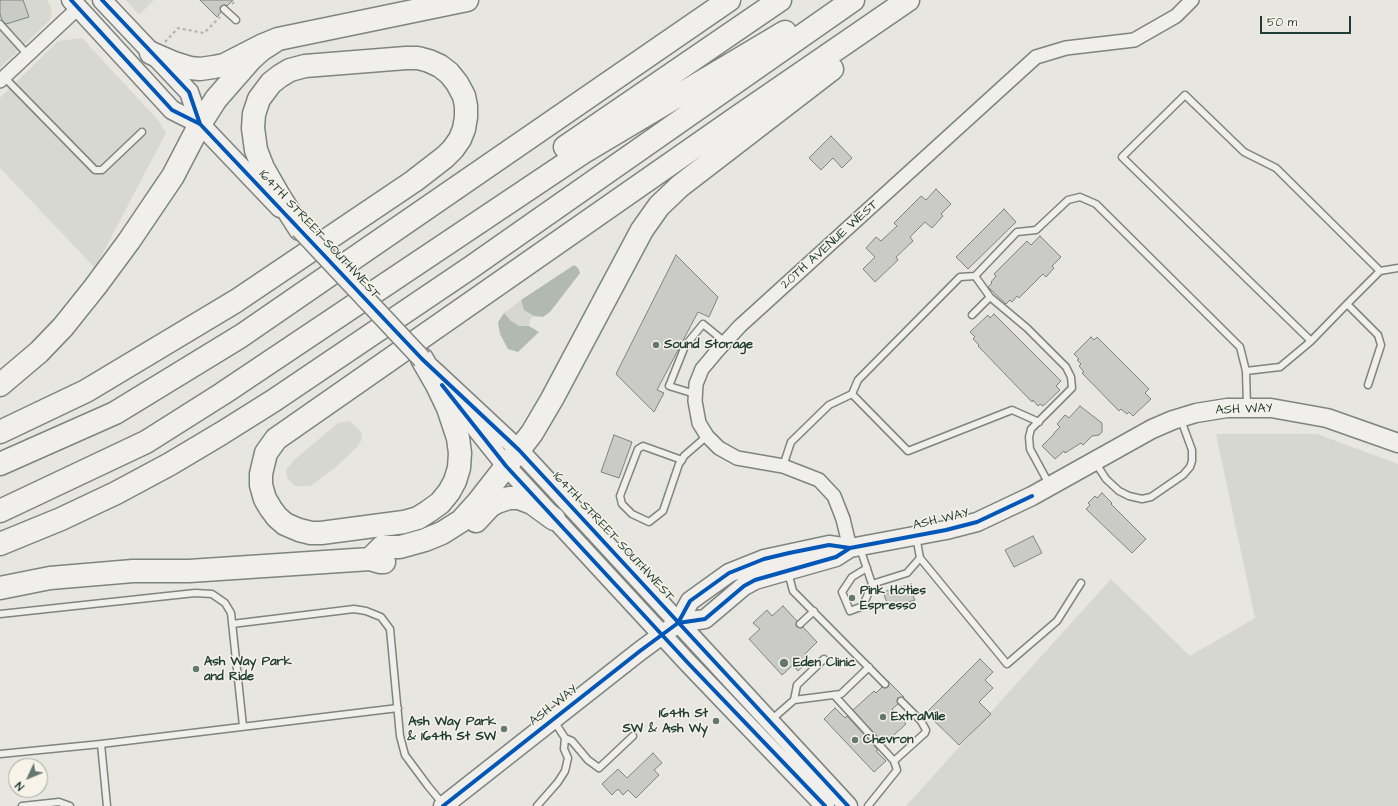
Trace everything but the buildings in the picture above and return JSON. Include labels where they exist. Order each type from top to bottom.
[{"type":"highway","points":[[151,52],[174,63],[190,68],[200,69],[214,67],[224,64],[278,39],[467,0]]},
{"type":"highway","points":[[0,464],[115,413],[241,336],[729,0]]},
{"type":"highway","points":[[0,500],[22,492],[120,444],[222,383],[780,0]]},
{"type":"highway","points":[[0,511],[146,442],[222,394],[582,153],[838,0]]},
{"type":"highway","points":[[0,544],[61,519],[123,489],[183,456],[273,401],[470,268],[853,0]]},
{"type":"highway","points":[[422,359],[448,408],[458,438],[460,453],[459,468],[455,481],[440,503],[418,518],[404,522],[311,533],[285,524],[271,509],[265,498],[261,485],[262,465],[266,453],[276,439],[908,0]]},
{"type":"highway","points":[[370,559],[382,547],[400,547],[425,540],[442,533],[461,521],[478,501],[532,433],[552,399],[642,230],[659,206],[680,186],[923,0]]},
{"type":"highway","points":[[0,385],[39,352],[63,327],[95,287],[173,176],[200,124],[216,99],[261,50],[278,39]]},
{"type":"highway","points":[[0,432],[86,391],[236,301],[414,181],[445,157],[460,139],[464,129],[466,117],[464,96],[457,83],[449,73],[440,66],[429,61],[418,58],[406,58],[305,66],[290,70],[271,84],[259,99],[254,114],[253,128],[256,150],[263,168],[300,229]]},
{"type":"highway","points":[[0,588],[50,578],[89,574],[133,571],[189,571],[370,559],[380,562],[416,558],[450,546],[490,506],[509,498],[519,498],[532,503],[554,519]]},
{"type":"main road","name":"164TH STREET SOUTHWEST","points":[[102,0],[189,92],[200,124]]},
{"type":"main road","name":"164TH STREET SOUTHWEST","points":[[74,4],[172,110],[200,124],[422,359],[512,458],[678,623],[848,806]]},
{"type":"main road","name":"ASH WAY","points":[[678,623],[705,619],[744,586],[755,580],[836,556],[855,548],[946,530],[977,522],[1032,496],[1152,429],[1196,413],[1227,408],[1271,408],[1327,418],[1398,443]]},
{"type":"main road","name":"164TH STREET SOUTHWEST","points":[[512,458],[554,519],[825,806]]},
{"type":"main road","name":"ASH WAY","points":[[444,806],[678,623],[690,601],[729,573],[764,559],[829,545],[855,548]]},
{"type":"street","name":"20TH AVENUE WEST","points":[[855,548],[834,496],[819,480],[783,466],[737,458],[719,448],[707,436],[699,423],[695,401],[696,384],[702,369],[725,342],[1036,57],[1066,48],[1134,40],[1176,16],[1192,0]]},
{"type":"street","points":[[2,79],[28,54],[74,4]]},
{"type":"lane","points":[[225,10],[236,20]]},
{"type":"lane","points":[[0,24],[28,54]]},
{"type":"lane","points":[[2,79],[95,170],[102,170],[142,132]]},
{"type":"lane","points":[[1311,341],[1122,157],[1185,95],[1244,152],[1276,168],[1380,271]]},
{"type":"lane","points":[[783,466],[791,442],[829,405],[852,394],[858,380],[960,277],[975,276],[1016,232],[1036,230],[1068,200],[1080,197],[1096,204],[1240,347],[1246,371],[1248,408]]},
{"type":"lane","points":[[1246,371],[1280,367],[1311,341],[1380,271],[1398,268]]},
{"type":"lane","points":[[975,276],[990,297],[1026,328],[1066,367],[1071,378],[1072,388],[1032,429],[1029,437],[1030,449],[1050,486]]},
{"type":"lane","points":[[972,315],[990,297]]},
{"type":"lane","points":[[1347,304],[1378,334],[1381,346],[1368,385]]},
{"type":"lane","points":[[695,394],[669,386],[685,346],[703,324],[725,342]]},
{"type":"lane","points":[[852,394],[908,451],[1012,410],[1039,422]]},
{"type":"lane","points":[[1094,461],[1106,479],[1119,491],[1129,496],[1142,499],[1151,497],[1183,475],[1190,467],[1192,461],[1192,450],[1180,418]]},
{"type":"lane","points":[[682,460],[643,446],[638,449],[620,496],[622,504],[632,514],[649,522],[663,511],[679,464],[682,460],[684,456],[707,436]]},
{"type":"lane","points":[[916,536],[920,558],[1007,664],[1057,621],[1081,583]]},
{"type":"lane","points":[[855,548],[867,568],[872,584],[863,606],[850,611],[842,592],[852,577],[867,568]]},
{"type":"lane","points":[[872,584],[907,573],[920,558]]},
{"type":"lane","points":[[788,570],[793,591],[885,684]]},
{"type":"lane","points":[[0,614],[195,593],[212,594],[225,603],[231,613],[243,726]]},
{"type":"lane","points":[[232,624],[354,609],[366,610],[381,617],[390,630],[400,736],[405,755],[444,806]]},
{"type":"lane","points":[[800,624],[814,611]]},
{"type":"lane","points":[[794,700],[797,684],[824,659]]},
{"type":"lane","points":[[770,721],[794,700],[841,694],[869,667]]},
{"type":"lane","points":[[834,695],[894,761],[897,770],[868,806]]},
{"type":"lane","points":[[894,761],[925,733],[926,730],[921,721],[901,701]]},
{"type":"lane","points":[[0,754],[100,744],[398,708]]},
{"type":"lane","points":[[553,720],[565,738],[572,741],[588,760],[599,768],[633,736]]},
{"type":"lane","points":[[537,806],[558,782],[565,771],[568,758],[564,749],[565,738]]},
{"type":"lane","points":[[100,744],[107,806]]},
{"type":"lane","points":[[22,806],[59,802],[70,806]]},
{"type":"path","points":[[151,52],[178,28],[204,33],[236,0]]},
{"type":"shaded area","points":[[0,0],[47,0],[52,13],[49,21],[0,68]]},
{"type":"shaded area","points":[[126,0],[154,0],[139,15]]},
{"type":"shaded area","points":[[82,38],[158,120],[166,133],[95,268],[0,168],[0,98],[58,41]]},
{"type":"shaded area","points":[[574,265],[578,268],[580,273],[550,312],[543,317],[534,316],[524,310],[521,300]]},
{"type":"shaded area","points":[[521,300],[524,310],[534,316],[530,320],[529,326],[519,326],[511,321],[504,313]]},
{"type":"shaded area","points":[[504,313],[511,321],[519,326],[529,326],[539,332],[518,352],[508,349],[500,334],[498,322]]},
{"type":"shaded area","points":[[350,421],[361,432],[362,439],[358,446],[335,468],[310,486],[295,486],[287,478],[286,470],[293,461],[338,423]]},
{"type":"shaded area","points":[[1216,434],[1317,434],[1398,464],[1398,806],[906,806],[1111,579],[1190,656],[1255,618]]},
{"type":"cycle path","points":[[71,0],[172,110],[200,124],[422,359],[519,450],[848,806]]},
{"type":"cycle path","points":[[102,0],[189,92],[200,124]]},
{"type":"cycle path","points":[[442,385],[506,466],[688,663],[825,806]]},
{"type":"cycle path","points":[[443,806],[640,651],[678,623],[690,601],[729,573],[764,559],[829,545],[850,548],[946,530],[977,522],[1032,496]]},
{"type":"cycle path","points":[[678,623],[705,619],[744,586],[755,580],[836,557],[850,548]]},
{"type":"place","name":"Sound Storage","points":[[656,345]]},
{"type":"place","name":"Pink Hoties Espresso","points":[[852,598]]},
{"type":"place","name":"Eden Clinic","points":[[784,663]]},
{"type":"place","name":"Ash Way Park and Ride","points":[[196,669]]},
{"type":"place","name":"ExtraMile","points":[[883,717]]},
{"type":"place","name":"164th St SW & Ash Wy","points":[[716,721]]},
{"type":"place","name":"Ash Way Park & 164th St SW","points":[[504,729]]},
{"type":"place","name":"Chevron","points":[[855,740]]}]
